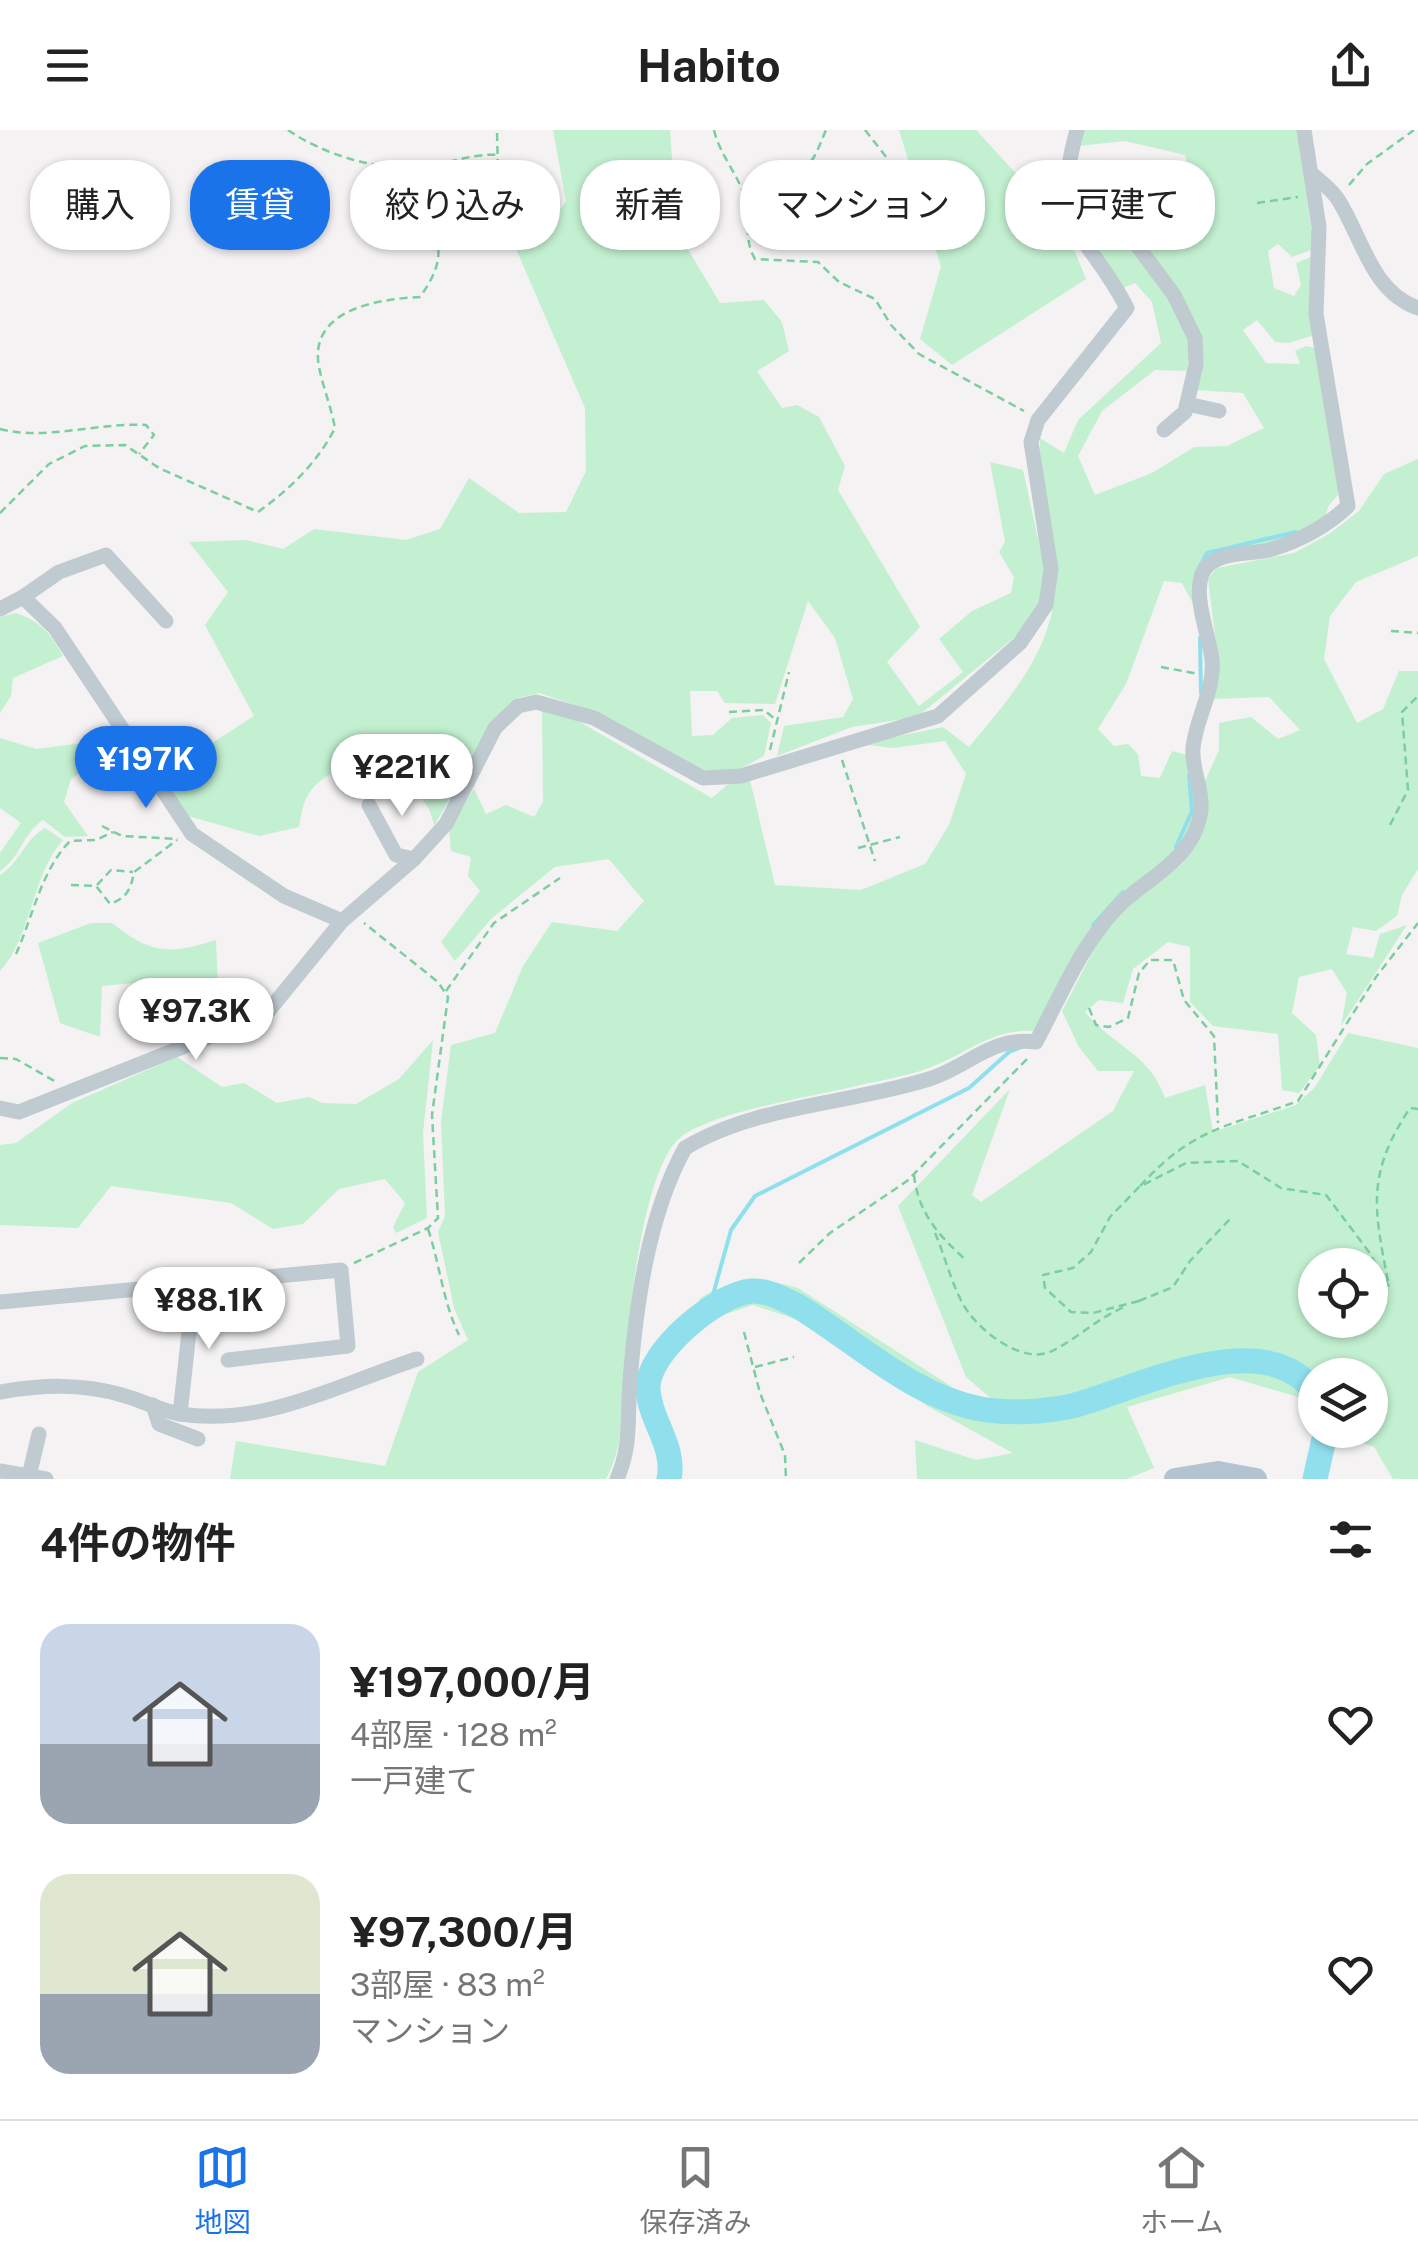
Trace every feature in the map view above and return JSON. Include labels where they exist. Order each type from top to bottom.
[{"type":"main road","points":[[1175,1479],[1218,1472],[1256,1479]]},
{"type":"street","points":[[1069,160],[1077,130]]},
{"type":"street","points":[[617,1479],[630,1439],[635,1338],[658,1209],[684,1148],[732,1126],[934,1078],[986,1048],[1019,1040],[1036,1042],[1100,927],[1124,901],[1179,858],[1192,839],[1201,808],[1193,749],[1210,692],[1212,663],[1200,586],[1202,573],[1214,559],[1299,539],[1332,522],[1348,506],[1316,314],[1319,227],[1304,130]]},
{"type":"street","points":[[1311,173],[1338,197],[1374,271],[1398,301],[1418,308]]},
{"type":"street","points":[[0,1108],[19,1112],[266,1014],[342,921],[414,860],[446,824],[495,728],[518,706],[536,702],[594,718],[703,778],[741,776],[938,716],[1036,624],[1046,604],[1052,569],[1030,442],[1038,420],[1127,308],[1090,250]]},
{"type":"street","points":[[1141,250],[1174,295],[1195,338],[1196,364],[1185,412],[1164,430]]},
{"type":"street","points":[[1187,404],[1219,411]]},
{"type":"street","points":[[0,609],[58,572],[106,555],[166,621]]},
{"type":"street","points":[[23,597],[55,628],[192,834],[284,896],[342,921]]},
{"type":"street","points":[[368,805],[396,854],[414,860]]},
{"type":"street","points":[[0,1302],[340,1270],[348,1346],[228,1360]]},
{"type":"street","points":[[180,1414],[194,1286]]},
{"type":"street","points":[[0,1392],[43,1385],[81,1388],[180,1414],[275,1410],[417,1358]]},
{"type":"street","points":[[153,1405],[160,1424],[198,1438]]},
{"type":"street","points":[[0,1471],[38,1478],[39,1434]]},
{"type":"path","points":[[288,130],[304,141],[369,164],[422,166],[471,153],[499,155]]},
{"type":"path","points":[[497,130],[499,160]]},
{"type":"path","points":[[714,130],[718,152],[740,191]]},
{"type":"path","points":[[812,160],[826,130]]},
{"type":"path","points":[[865,130],[889,160]]},
{"type":"path","points":[[1338,197],[1368,164],[1414,130]]},
{"type":"path","points":[[1257,203],[1314,194]]},
{"type":"path","points":[[0,513],[49,464],[85,446],[125,445],[159,468],[258,512],[283,494],[326,446],[335,428],[318,364],[318,344],[344,310],[383,299],[420,297],[436,274],[437,250]]},
{"type":"path","points":[[750,250],[755,259],[818,262],[840,282],[875,300],[891,325],[919,354],[1038,420]]},
{"type":"path","points":[[0,428],[17,433],[116,423],[146,425],[154,435],[139,454]]},
{"type":"path","points":[[1391,631],[1418,634]]},
{"type":"path","points":[[1162,667],[1194,674]]},
{"type":"path","points":[[770,766],[789,672]]},
{"type":"path","points":[[1390,825],[1408,790],[1402,712],[1418,696]]},
{"type":"path","points":[[729,712],[764,710],[777,720]]},
{"type":"path","points":[[836,744],[876,861]]},
{"type":"path","points":[[71,885],[96,886],[111,870],[134,872],[179,839],[113,832],[102,826]]},
{"type":"path","points":[[16,954],[40,902],[50,862],[70,841],[96,840],[113,832]]},
{"type":"path","points":[[858,848],[900,838]]},
{"type":"path","points":[[96,886],[110,904],[131,889],[134,872]]},
{"type":"path","points":[[445,992],[494,923],[560,878]]},
{"type":"path","points":[[340,1270],[428,1228],[438,1218],[432,1115],[450,1009],[445,992],[363,923],[342,921]]},
{"type":"path","points":[[1139,1301],[1093,1313],[1071,1312],[1053,1299],[1043,1275],[1072,1268],[1091,1252],[1110,1217],[1164,1159],[1218,1125],[1298,1101],[1376,978],[1418,923]]},
{"type":"path","points":[[1089,1008],[1096,1024],[1109,1027],[1128,1018],[1139,972],[1150,960],[1173,960],[1184,1000],[1214,1036],[1218,1125]]},
{"type":"path","points":[[799,1264],[830,1233],[868,1212],[914,1173],[1028,1060],[1036,1042]]},
{"type":"path","points":[[0,1058],[16,1059],[70,1090]]},
{"type":"path","points":[[1139,1186],[1186,1163],[1209,1158],[1238,1160],[1281,1188],[1326,1195],[1389,1287],[1375,1224],[1374,1188],[1400,1123],[1410,1108],[1418,1109]]},
{"type":"path","points":[[914,1173],[916,1195],[936,1233],[966,1310],[982,1328],[1016,1350],[1037,1356],[1054,1351],[1087,1325],[1172,1287],[1190,1261],[1230,1220]]},
{"type":"path","points":[[428,1228],[444,1277],[446,1307],[460,1335]]},
{"type":"path","points":[[936,1233],[967,1261]]},
{"type":"path","points":[[744,1332],[785,1455],[786,1479]]},
{"type":"path","points":[[753,1368],[794,1357]]},
{"type":"green space","points":[[553,130],[670,130],[672,160],[580,160],[580,250],[688,250],[720,303],[764,300],[782,322],[789,351],[757,371],[782,408],[797,405],[819,417],[845,466],[838,490],[920,627],[887,662],[919,706],[963,672],[939,639],[972,611],[1011,593],[1014,577],[999,552],[1005,542],[990,462],[1023,470],[1044,566],[1041,600],[1031,624],[917,717],[852,727],[777,756],[784,726],[843,717],[853,699],[835,638],[808,601],[775,704],[725,703],[717,691],[690,691],[692,736],[713,735],[732,718],[763,715],[771,723],[764,756],[738,770],[702,770],[599,713],[539,693],[517,698],[493,723],[434,826],[428,807],[415,791],[378,771],[358,769],[338,772],[320,781],[305,800],[299,827],[259,836],[188,816],[161,776],[254,716],[205,625],[228,592],[189,542],[246,540],[283,549],[314,529],[406,540],[440,529],[469,478],[519,513],[566,512],[586,471],[585,408],[516,250],[560,250],[560,210],[566,201]]},
{"type":"green space","points":[[899,130],[976,130],[1005,162],[1005,250],[1074,250],[1086,279],[952,365],[920,339],[941,267],[936,250],[985,250],[985,160],[908,160]]},
{"type":"green space","points":[[1083,130],[1297,130],[1314,249],[1292,257],[1278,244],[1268,251],[1274,288],[1294,296],[1301,285],[1296,263],[1313,256],[1315,335],[1288,343],[1275,342],[1257,320],[1243,330],[1266,363],[1300,364],[1295,351],[1306,346],[1316,348],[1344,488],[1329,505],[1323,523],[1200,570],[1201,619],[1182,583],[1164,581],[1126,684],[1098,729],[1114,746],[1128,744],[1138,754],[1141,776],[1160,778],[1172,751],[1191,756],[1199,806],[1189,835],[1175,856],[1121,899],[1036,1031],[991,1038],[938,1064],[894,1078],[744,1111],[682,1136],[669,1151],[648,1206],[631,1308],[620,1436],[606,1479],[230,1479],[236,1441],[385,1466],[418,1372],[468,1340],[454,1308],[438,1232],[445,1216],[441,1122],[451,1045],[495,1033],[523,966],[552,922],[617,931],[644,901],[609,859],[555,867],[492,918],[455,961],[441,942],[480,891],[468,876],[471,857],[451,851],[449,828],[474,789],[486,814],[506,805],[534,817],[543,802],[542,708],[578,721],[712,798],[727,785],[750,780],[775,885],[861,890],[925,864],[949,825],[966,774],[945,741],[893,748],[859,744],[943,727],[969,747],[1005,703],[1034,658],[1053,609],[1055,551],[1040,438],[1064,453],[1078,420],[1161,343],[1152,302],[1135,283],[1121,289],[1095,250],[1134,250],[1164,289],[1192,347],[1186,371],[1155,370],[1102,411],[1078,456],[1095,495],[1152,473],[1194,447],[1227,446],[1264,428],[1243,393],[1194,390],[1201,336],[1145,250],[1215,250],[1215,160],[1186,160],[1185,155],[1125,141],[1078,146]]},
{"type":"green space","points":[[1418,459],[1418,556],[1356,582],[1330,616],[1324,659],[1357,723],[1383,709],[1399,671],[1418,671],[1418,869],[1402,895],[1397,916],[1376,931],[1353,927],[1346,954],[1373,958],[1380,934],[1407,925],[1341,1026],[1347,993],[1332,969],[1299,977],[1292,1013],[1316,1035],[1320,1066],[1299,1093],[1282,1090],[1278,1034],[1213,1026],[1190,1002],[1190,947],[1168,942],[1133,969],[1123,1003],[1099,1000],[1085,1012],[1141,1061],[1165,1098],[1205,1085],[1213,1132],[1296,1105],[1315,1087],[1348,1033],[1418,1048],[1418,1479],[1393,1479],[1375,1448],[1388,1448],[1388,1358],[1298,1358],[1298,1397],[1230,1377],[1127,1407],[1154,1468],[1127,1479],[917,1479],[915,1440],[976,1460],[1013,1453],[929,1407],[804,1322],[753,1305],[708,1320],[699,1299],[735,1283],[772,1282],[798,1288],[957,1390],[994,1401],[966,1377],[898,1206],[1010,1089],[972,1195],[981,1202],[1113,1111],[1134,1071],[1098,1071],[1079,1047],[1062,1011],[1101,936],[1127,906],[1182,864],[1196,846],[1205,781],[1219,750],[1219,723],[1251,717],[1278,739],[1300,730],[1269,697],[1214,699],[1219,668],[1208,579],[1217,568],[1294,553],[1329,534],[1359,511],[1384,474]]},
{"type":"green space","points":[[15,613],[44,629],[63,656],[13,678],[11,696],[0,713],[0,617]]},
{"type":"green space","points":[[0,738],[36,749],[99,741],[104,758],[71,779],[64,802],[88,836],[65,837],[43,820],[0,871],[0,853],[21,823],[0,808]]},
{"type":"green space","points":[[45,828],[63,840],[44,871],[19,941],[0,971],[0,875]]},
{"type":"green space","points":[[91,923],[112,923],[138,941],[161,949],[216,940],[218,986],[195,993],[169,980],[102,986],[100,1037],[60,1023],[38,943]]},
{"type":"green space","points":[[433,1040],[423,1133],[427,1218],[396,1233],[393,1227],[405,1203],[385,1179],[339,1189],[303,1224],[273,1229],[231,1203],[111,1186],[78,1228],[0,1225],[0,1145],[16,1143],[72,1103],[177,1057],[222,1087],[244,1083],[277,1103],[309,1097],[322,1103],[356,1104],[399,1079]]},
{"type":"waterway","points":[[1196,574],[1207,553],[1296,532]]},
{"type":"waterway","points":[[1200,638],[1201,693]]},
{"type":"waterway","points":[[1176,847],[1192,811],[1189,775]]},
{"type":"waterway","points":[[1093,925],[1123,892]]},
{"type":"waterway","points":[[709,1309],[731,1230],[755,1196],[969,1088],[1009,1052],[1024,1046]]},
{"type":"waterway","points":[[669,1479],[669,1455],[649,1400],[651,1374],[659,1358],[686,1327],[720,1302],[751,1291],[769,1293],[796,1305],[908,1380],[955,1402],[981,1409],[1015,1412],[1072,1406],[1198,1366],[1232,1361],[1264,1362],[1298,1377]]},
{"type":"waterway","points":[[1315,1479],[1322,1448]]}]
